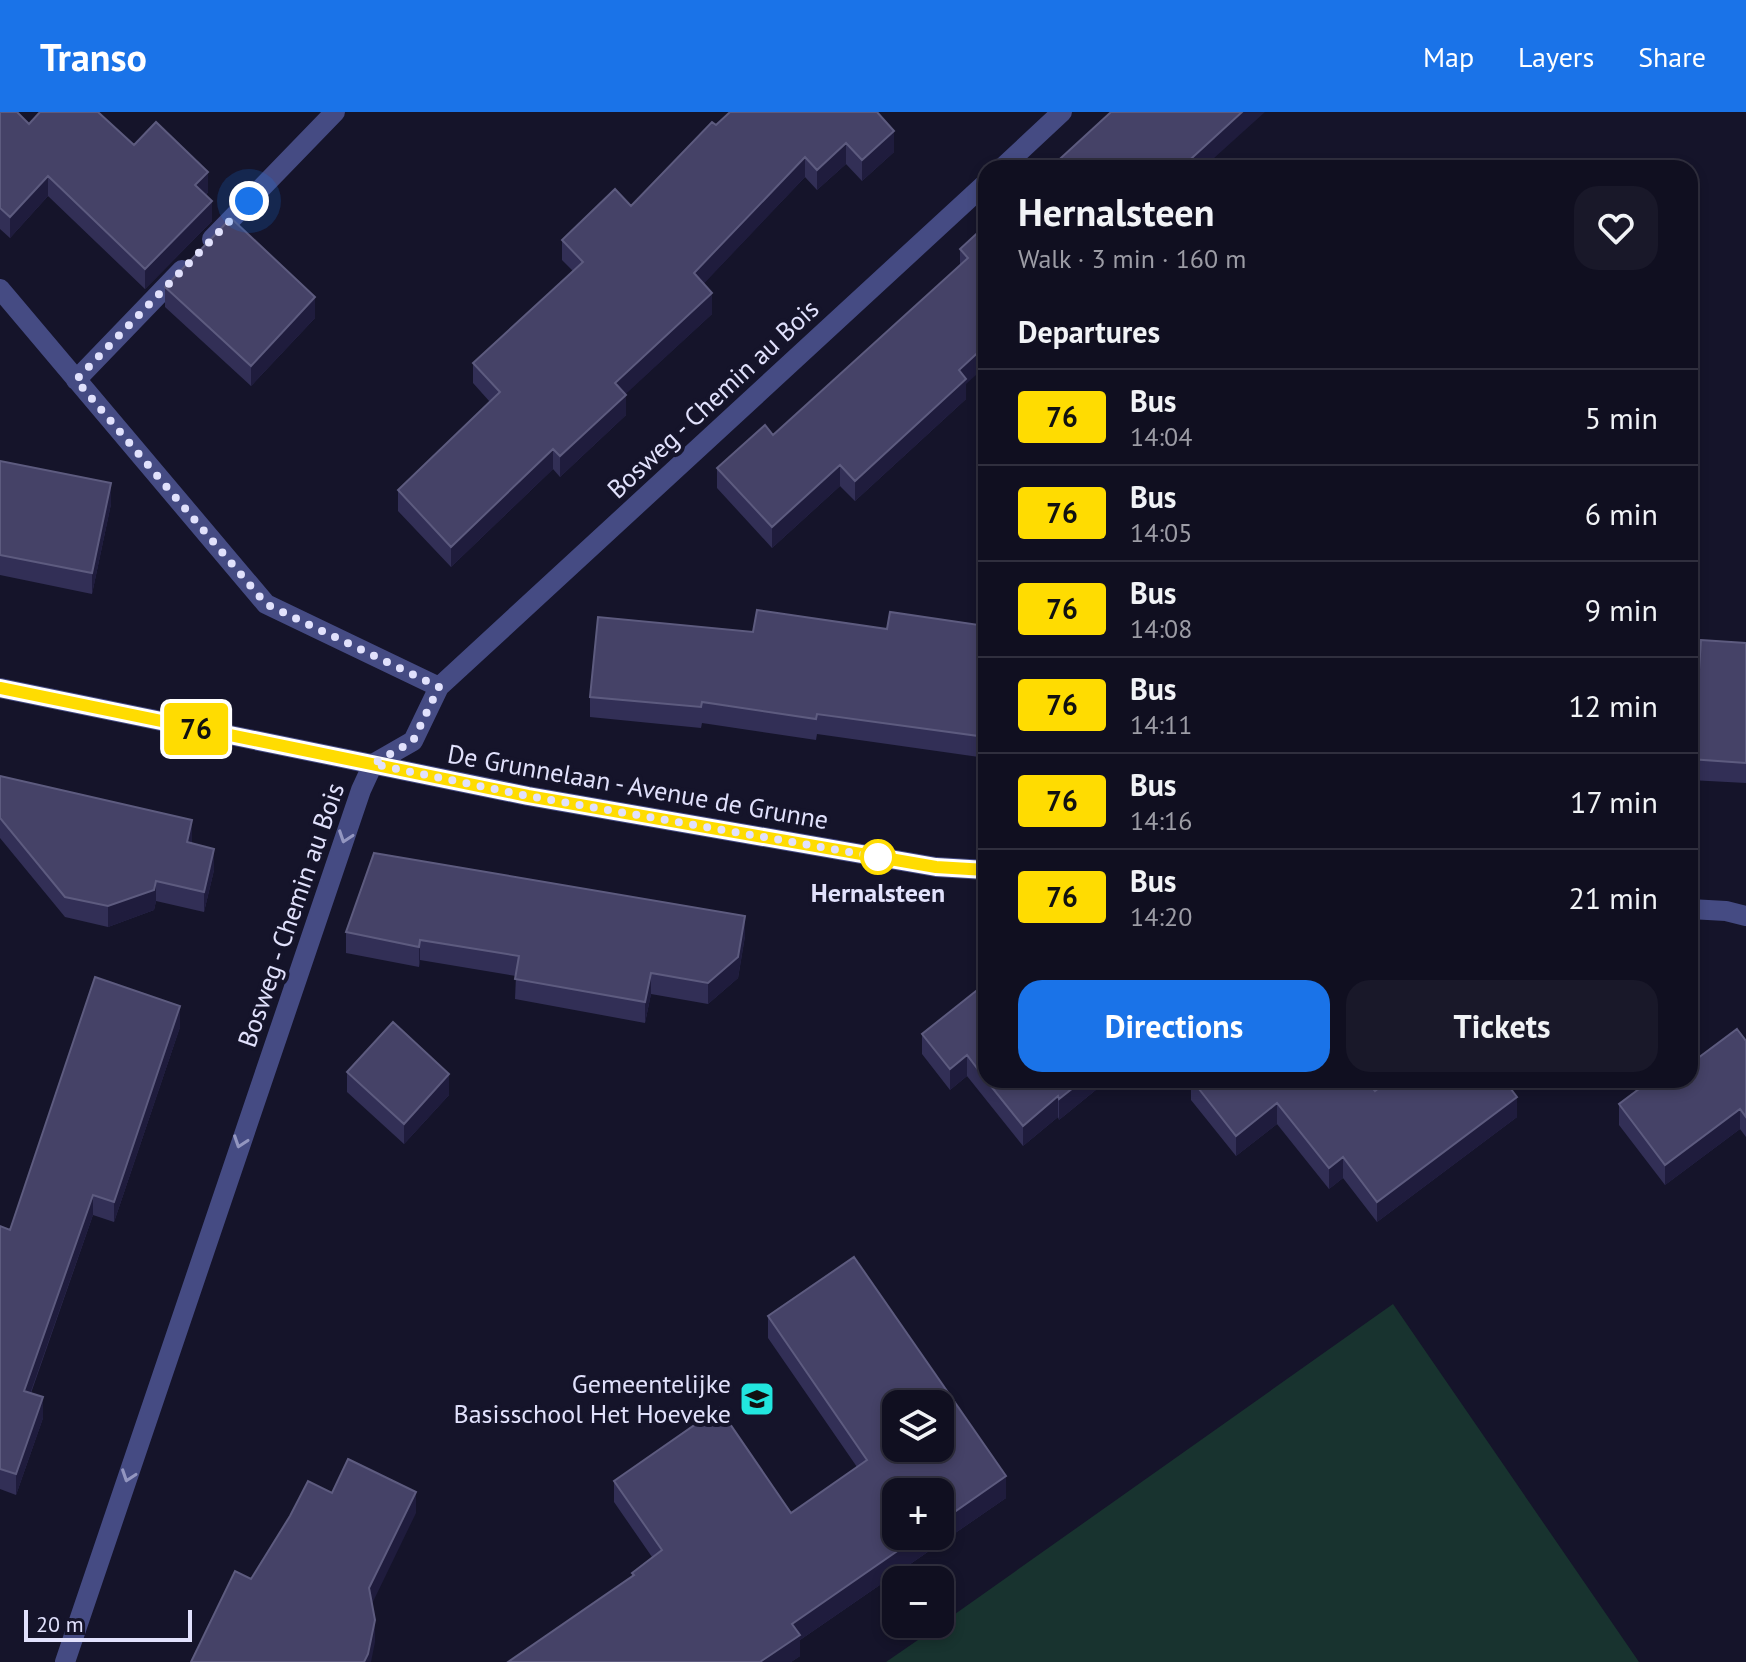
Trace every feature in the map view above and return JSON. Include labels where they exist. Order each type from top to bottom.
[{"type":"street","points":[[76,380],[335,112]]},
{"type":"street","points":[[1011,160],[1062,112]]},
{"type":"street","name":"Bosweg - Chemin au Bois","points":[[65,1662],[265,1068],[361,790],[373,764],[413,741],[439,687],[978,190]]},
{"type":"street","points":[[0,289],[266,604],[439,687]]},
{"type":"street","name":"De Grunnelaan - Avenue de Grunne","points":[[0,688],[528,796],[921,865],[978,869]]},
{"type":"street","points":[[1698,909],[1746,916]]},
{"type":"green space","points":[[1393,1304],[1639,1662],[886,1662],[921,1638],[954,1638],[954,1615]]},
{"type":"building","points":[[0,112],[17,112],[29,124],[40,112],[98,112],[134,145],[156,122],[208,172],[195,185],[212,201],[145,269],[48,176],[10,217],[0,208]]},
{"type":"building","points":[[730,112],[877,112],[894,131],[862,160],[846,143],[817,170],[805,157],[694,273],[712,293],[615,383],[626,395],[560,456],[553,449],[451,547],[398,490],[500,392],[473,363],[583,262],[562,240],[615,189],[631,206],[712,122],[716,125]]},
{"type":"building","points":[[1111,112],[1242,112],[1190,160],[1059,160]]},
{"type":"building","points":[[231,218],[315,297],[251,366],[165,287]]},
{"type":"building","points":[[978,232],[978,352],[959,370],[966,379],[855,481],[840,465],[772,527],[717,468],[765,425],[773,435],[968,258],[960,249]]},
{"type":"building","points":[[0,461],[111,483],[92,573],[0,555]]},
{"type":"building","points":[[757,610],[887,629],[890,612],[978,625],[978,736],[817,714],[816,719],[702,702],[701,707],[590,697],[598,617],[753,632]]},
{"type":"building","points":[[1701,640],[1746,643],[1746,763],[1698,760]]},
{"type":"building","points":[[0,776],[192,820],[187,842],[214,849],[204,892],[156,881],[154,890],[108,906],[65,897],[0,818]]},
{"type":"building","points":[[374,853],[745,916],[738,957],[708,983],[651,973],[645,1002],[515,979],[519,956],[420,940],[419,947],[346,932]]},
{"type":"building","points":[[95,977],[180,1006],[114,1202],[93,1195],[24,1391],[43,1397],[16,1474],[0,1469],[0,1226],[10,1230]]},
{"type":"building","points":[[978,989],[978,1069],[967,1055],[950,1069],[922,1034]]},
{"type":"building","points":[[393,1022],[449,1074],[404,1124],[347,1072]]},
{"type":"building","points":[[1737,1029],[1746,1041],[1746,1117],[1740,1109],[1665,1165],[1619,1104],[1640,1088],[1698,1088],[1698,1058]]},
{"type":"building","points":[[992,1088],[1073,1088],[1059,1099],[1058,1096],[1023,1126]]},
{"type":"building","points":[[1198,1088],[1373,1088],[1375,1091],[1379,1088],[1510,1088],[1517,1097],[1377,1202],[1343,1157],[1329,1168],[1277,1103],[1236,1136]]},
{"type":"building","name":"Gemeentelijke Basisschool Het Hoeveke","points":[[854,1257],[946,1390],[882,1390],[882,1462],[954,1462],[954,1401],[1006,1476],[954,1512],[954,1478],[882,1478],[882,1550],[899,1550],[792,1624],[800,1635],[760,1662],[508,1662],[634,1575],[632,1573],[662,1550],[614,1481],[719,1408],[791,1513],[867,1460],[768,1316]]},
{"type":"building","points":[[348,1459],[416,1492],[369,1588],[375,1620],[364,1662],[191,1662],[235,1571],[251,1579],[308,1481],[332,1493]]},
{"type":"bus line","name":"76","points":[[0,688],[528,796],[936,867],[978,870]]},
{"type":"place","name":"Hernalsteen","points":[[878,857]]},
{"type":"place","name":"Gemeentelijke Basisschool Het Hoeveke","points":[[757,1399]]},
{"type":"route","points":[[249,201],[76,380],[266,604],[439,687],[413,741],[373,764],[528,796],[878,857]]}]
